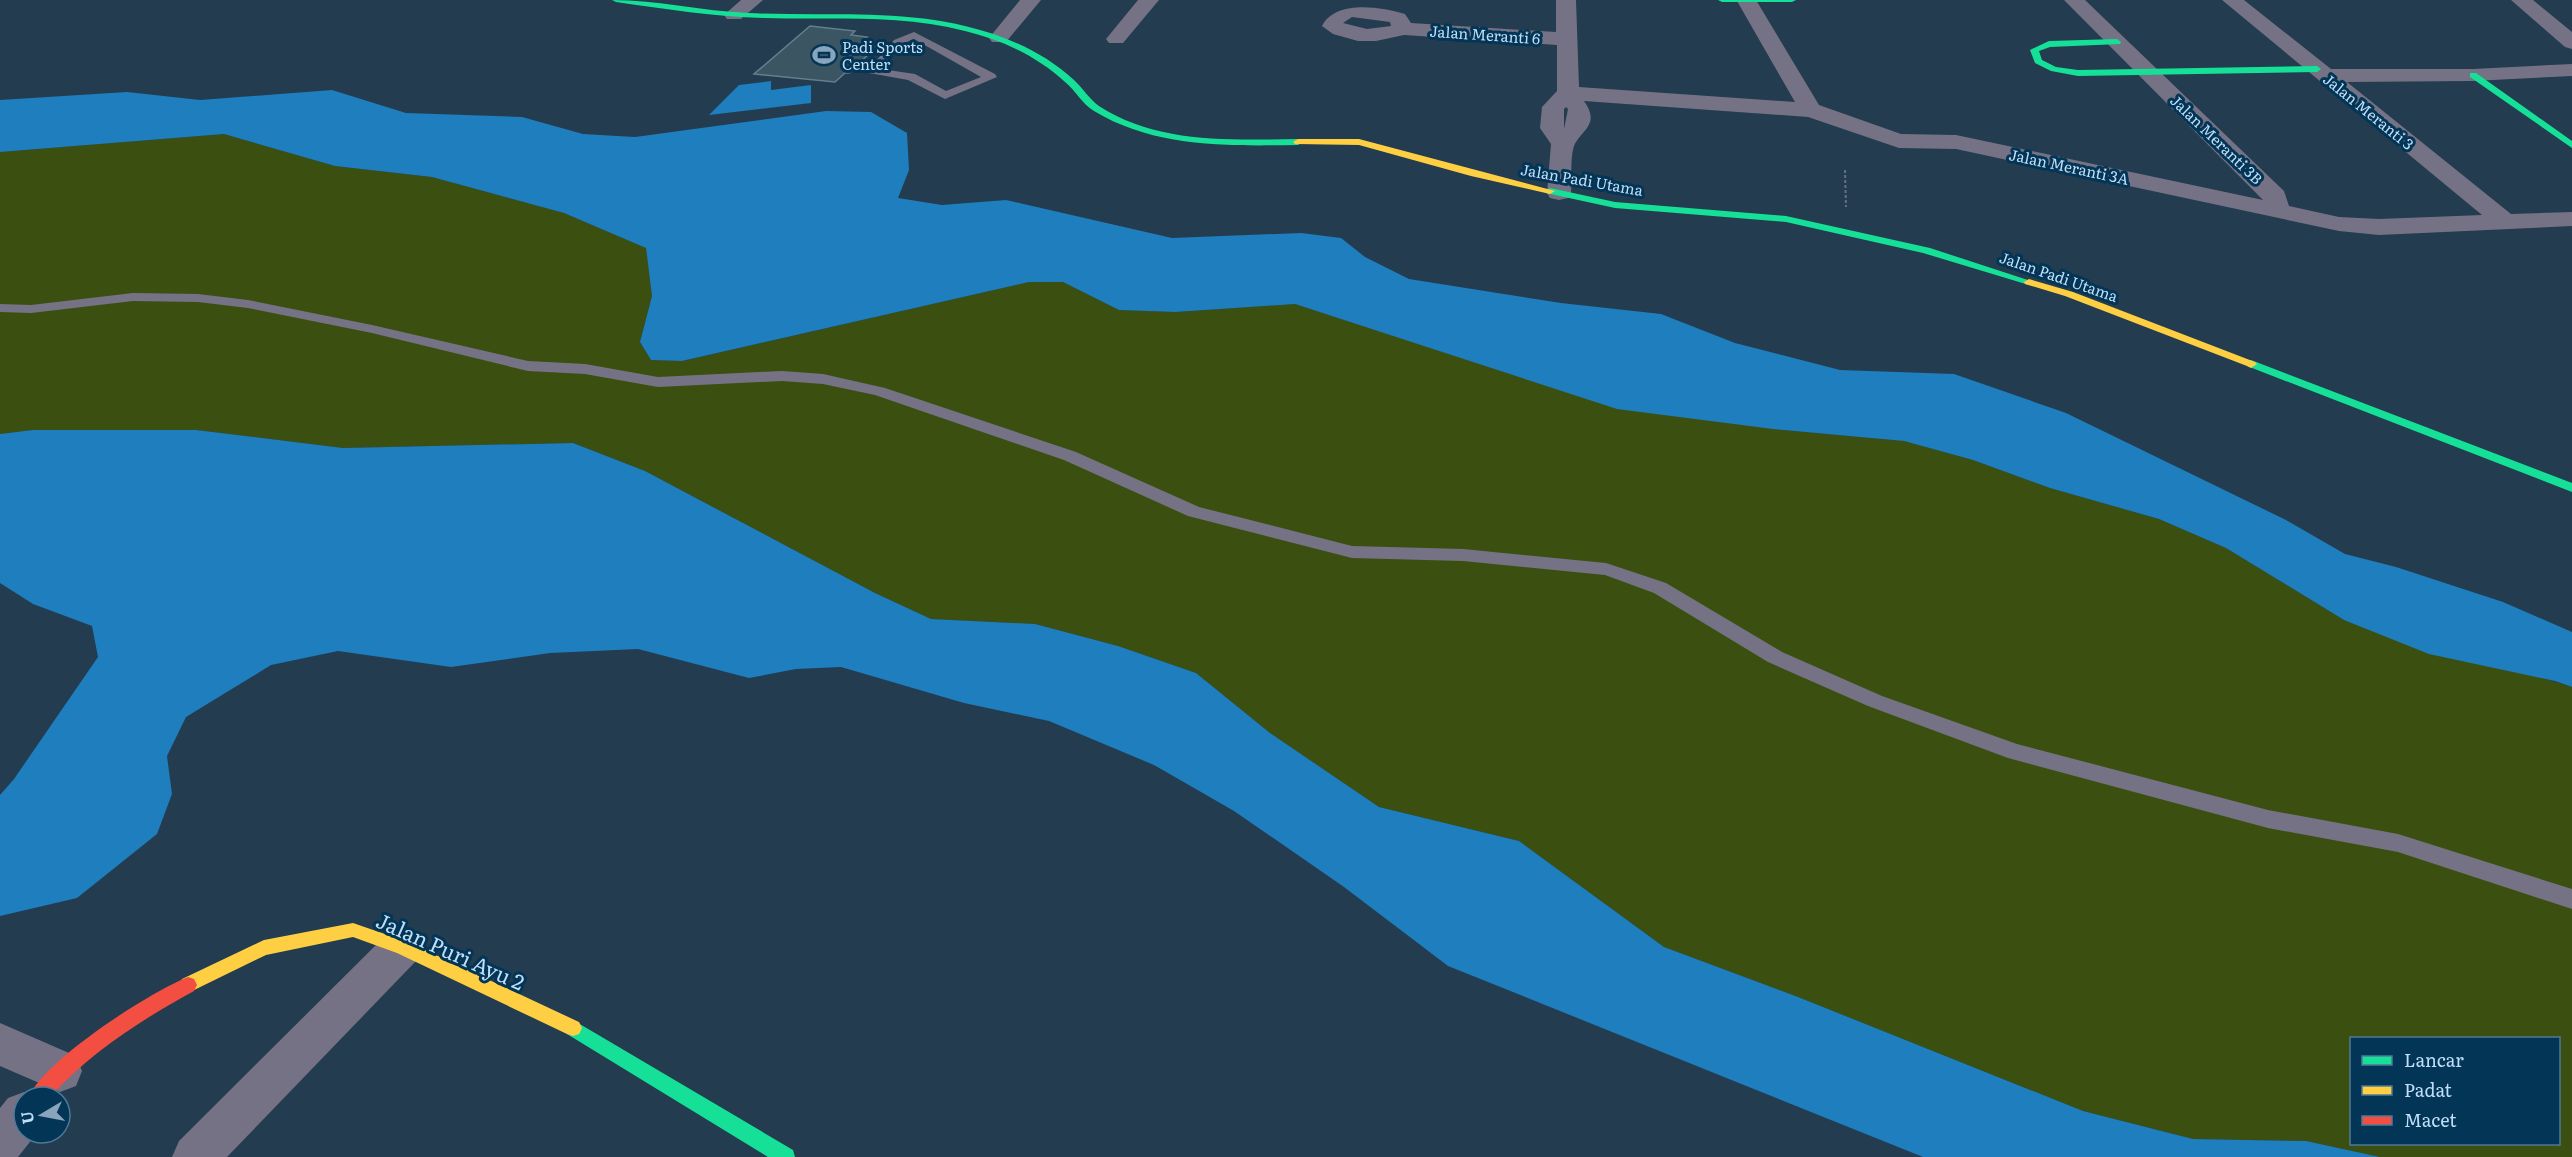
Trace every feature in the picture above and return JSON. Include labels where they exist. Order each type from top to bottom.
[{"type":"street","name":"Jalan Padi Utama","points":[[616,0],[734,15],[876,18],[951,24],[999,38],[1030,52],[1050,65],[1096,108],[1160,136],[1234,143],[1359,142],[1474,174],[1616,205],[1786,219],[1926,250],[2069,294],[2572,488]]},
{"type":"street","points":[[734,15],[753,0]]},
{"type":"street","points":[[999,38],[1031,0]]},
{"type":"street","points":[[1116,39],[1149,0]]},
{"type":"street","points":[[1559,193],[1563,144],[1577,129],[1579,109],[1568,93],[1566,0]]},
{"type":"street","points":[[1722,0],[1792,0]]},
{"type":"street","points":[[1746,0],[1811,110]]},
{"type":"street","name":"Jalan Meranti 3B","points":[[2074,0],[2275,196],[2277,211]]},
{"type":"street","name":"Jalan Meranti 3","points":[[2232,0],[2506,222]]},
{"type":"street","points":[[2521,0],[2572,43]]},
{"type":"street","name":"Jalan Meranti 6","points":[[1352,6],[1398,18],[1403,28],[1567,39]]},
{"type":"street","points":[[2117,42],[2049,44],[2034,50],[2038,61],[2054,69],[2078,73],[2322,72],[2473,75],[2572,70]]},
{"type":"street","points":[[2473,75],[2572,145]]},
{"type":"street","name":"Jalan Meranti 3A","points":[[1568,93],[1811,110],[1899,141],[1956,142],[2339,224],[2379,227],[2572,219]]},
{"type":"street","name":"Jalan Puri Ayu 2","points":[[49,1084],[143,1009],[264,948],[353,930],[402,947],[577,1030],[786,1157]]},
{"type":"street","points":[[195,1157],[402,947]]},
{"type":"street","points":[[0,1044],[49,1084]]},
{"type":"street","points":[[0,1143],[12,1128]]},
{"type":"lane","points":[[926,40],[951,24]]},
{"type":"lane","points":[[914,35],[926,40],[957,58],[991,77],[945,95],[911,77],[873,71],[897,42],[914,35]]},
{"type":"lane","points":[[0,308],[31,309],[133,297],[198,298],[248,304],[372,329],[528,366],[585,369],[657,382],[782,376],[823,379],[879,391],[1070,456],[1194,512],[1352,552],[1462,555],[1606,569],[1660,588],[1776,657],[1875,701],[2015,752],[2268,819],[2398,843],[2572,899]]},
{"type":"path","points":[[1845,170],[1847,232]]},
{"type":"green space","points":[[224,134],[335,166],[432,177],[564,213],[646,248],[652,296],[640,342],[651,360],[683,361],[1029,282],[1063,282],[1119,310],[1175,312],[1295,304],[1376,330],[1773,429],[1904,441],[1973,460],[2050,488],[2159,519],[2226,548],[2344,620],[2572,687],[2572,1157],[2380,1157],[2306,1141],[2193,1139],[2083,1111],[1798,997],[1664,947],[1519,841],[1379,807],[1270,733],[1196,673],[1118,646],[1035,624],[931,619],[875,593],[645,471],[573,443],[343,448],[196,430],[33,430],[0,434],[0,152]]},
{"type":"water","points":[[771,81],[771,90],[811,85],[811,103],[709,115],[739,85]]},
{"type":"water","points":[[332,90],[406,113],[522,117],[583,134],[635,137],[826,111],[871,112],[907,133],[909,170],[898,198],[942,205],[1006,200],[1172,238],[1301,233],[1341,238],[1365,257],[1409,279],[1561,303],[1661,314],[1735,343],[1840,370],[1954,374],[2066,413],[2286,520],[2345,554],[2396,567],[2503,602],[2572,632],[2572,687],[2555,681],[2429,654],[2344,620],[2226,548],[2159,519],[2050,488],[1973,460],[1904,441],[1773,429],[1617,409],[1295,304],[1175,312],[1119,310],[1063,282],[1029,282],[682,361],[651,360],[640,342],[652,296],[646,248],[564,213],[432,177],[335,166],[224,134],[0,152],[0,100],[127,92],[200,100]]},
{"type":"water","points":[[33,430],[196,430],[343,448],[573,443],[645,471],[875,593],[931,619],[1035,624],[1118,646],[1196,673],[1270,733],[1379,807],[1519,841],[1664,947],[1798,997],[2083,1111],[2193,1139],[2306,1141],[2380,1157],[1923,1157],[1448,966],[1344,887],[1234,811],[1154,765],[1049,721],[964,703],[841,667],[796,669],[749,678],[638,649],[550,653],[451,667],[338,651],[271,665],[186,717],[167,756],[172,794],[157,834],[77,898],[0,916],[0,795],[14,779],[98,657],[92,626],[33,604],[0,583],[0,434]]},
{"type":"building","name":"Padi Sports Center","points":[[810,26],[855,31],[851,35],[867,37],[860,44],[877,46],[849,73],[845,73],[835,82],[754,74]]},
{"type":"traffic: fast","points":[[616,0],[746,15],[867,16],[943,23],[982,33],[1023,49],[1060,72],[1096,108],[1143,129],[1194,140],[1298,142]]},
{"type":"traffic: fast","points":[[1722,0],[1792,0]]},
{"type":"traffic: fast","points":[[2117,42],[2049,44],[2034,50],[2038,61],[2054,69],[2078,73],[2317,69]]},
{"type":"traffic: fast","points":[[2473,75],[2572,145]]},
{"type":"traffic: fast","points":[[1550,191],[1615,205],[1786,219],[1926,250],[2029,282]]},
{"type":"traffic: fast","points":[[2251,364],[2572,488]]},
{"type":"traffic: fast","points":[[573,1028],[786,1157]]},
{"type":"traffic: slow","points":[[1298,142],[1359,142],[1474,174],[1550,191]]},
{"type":"traffic: slow","points":[[2029,282],[2069,294],[2251,364]]},
{"type":"traffic: slow","points":[[188,985],[264,948],[353,930],[402,947],[573,1028]]},
{"type":"traffic: jam","points":[[49,1085],[71,1063],[107,1034],[188,985]]},
{"type":"place","name":"Padi Sports Center","points":[[824,55]]}]
